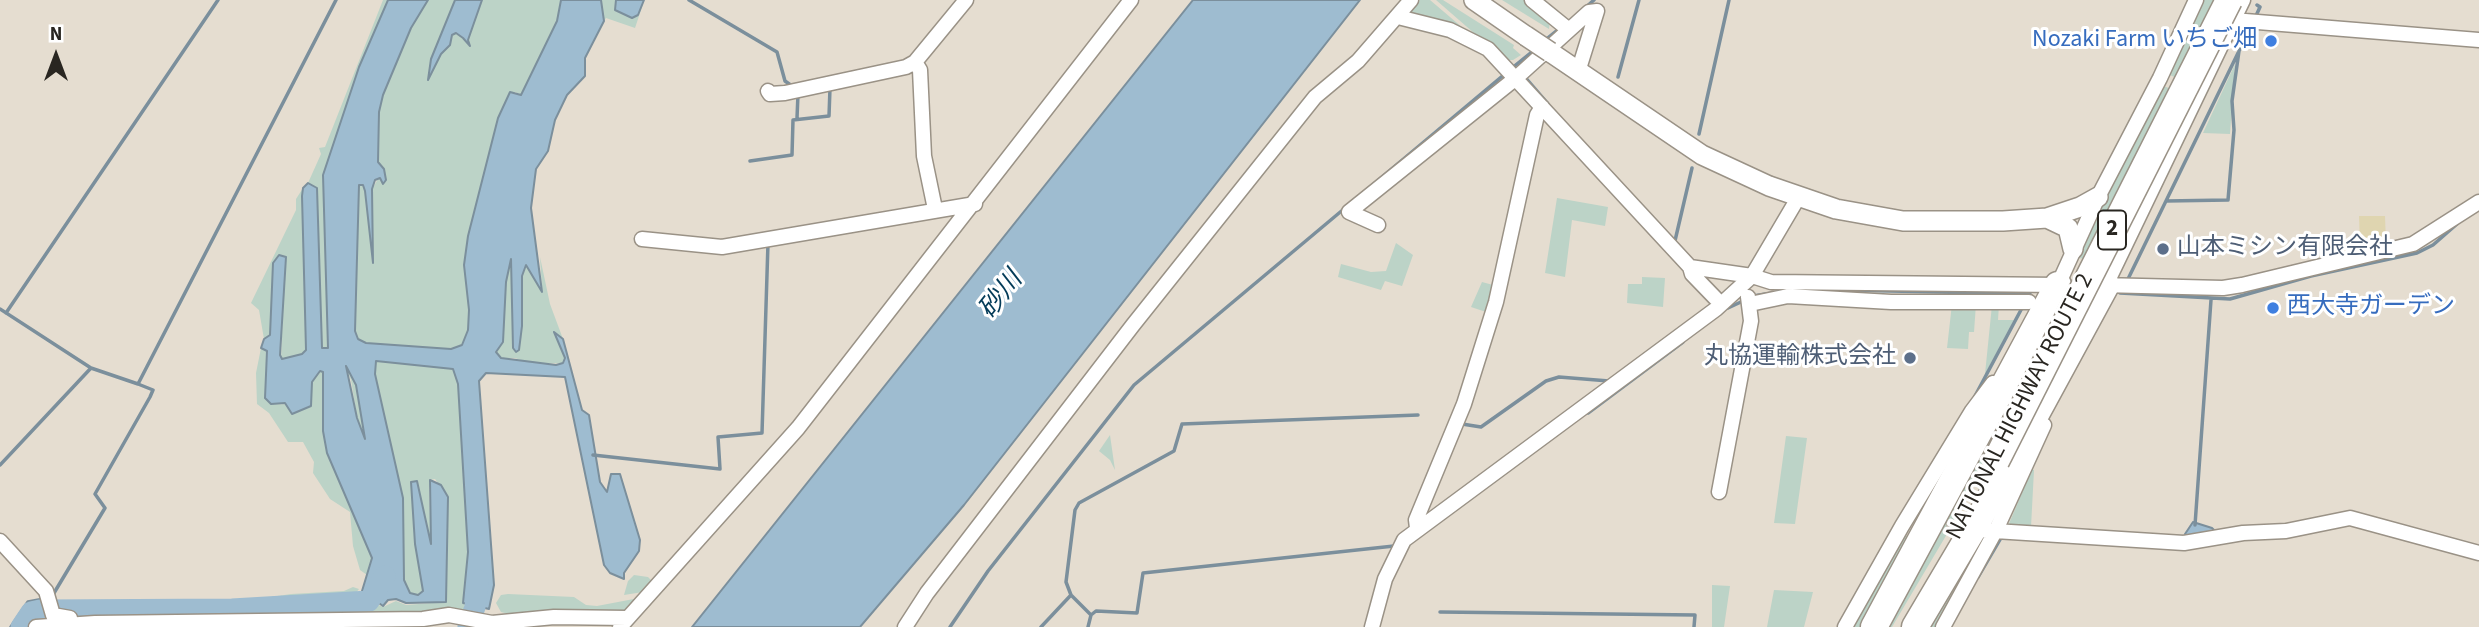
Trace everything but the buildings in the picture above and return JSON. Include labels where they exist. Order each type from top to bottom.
[{"type":"highway","name":"NATIONAL HIGHWAY ROUTE 2","points":[[1904,627],[1996,461],[2231,10]]},
{"type":"highway","points":[[1874,627],[2033,315],[2058,285]]},
{"type":"highway","points":[[1915,627],[1965,544],[2106,285]]},
{"type":"highway","name":"NATIONAL HIGHWAY ROUTE 2","points":[[1896,627],[1925,589]]},
{"type":"street","points":[[768,90],[775,94],[796,91],[915,62],[966,0]]},
{"type":"street","points":[[36,627],[95,623],[462,616],[483,622],[554,617],[623,623],[797,428],[975,204],[1131,0]]},
{"type":"street","points":[[905,627],[927,593],[1091,378],[1315,97],[1358,61],[1410,0]]},
{"type":"street","points":[[1474,0],[1702,155],[1798,198],[1836,209],[1903,221],[1962,222],[2047,218],[2080,207],[2098,197]]},
{"type":"street","points":[[1532,0],[1565,27]]},
{"type":"street","points":[[2058,285],[2098,197],[2160,78],[2196,0]]},
{"type":"street","points":[[2106,285],[2196,97],[2231,10],[2243,0]]},
{"type":"street","points":[[2231,10],[2253,22],[2479,40]]},
{"type":"street","points":[[1378,225],[1349,212],[1565,27],[1589,12],[1597,11],[1578,72]]},
{"type":"street","points":[[1398,17],[1472,38],[1515,72],[1542,107],[1692,268],[1721,304]]},
{"type":"street","points":[[915,62],[920,70],[924,156],[935,209]]},
{"type":"street","points":[[2160,78],[2196,97]]},
{"type":"street","points":[[1417,528],[1416,520],[1464,404],[1496,302],[1537,116],[1542,107]]},
{"type":"street","points":[[1719,492],[1752,321],[1747,296],[1752,276],[1798,198]]},
{"type":"street","points":[[1692,268],[1752,276],[1771,282],[2223,288],[2413,244],[2479,202]]},
{"type":"street","points":[[642,239],[722,247],[975,204]]},
{"type":"street","points":[[2047,218],[2068,228],[2073,249]]},
{"type":"street","points":[[1372,627],[1394,556],[1417,528],[1721,304],[1747,296],[1788,296],[2033,315],[1972,411],[1909,527],[1845,627]]},
{"type":"street","points":[[1943,627],[1996,530],[2049,415],[2074,345]]},
{"type":"street","points":[[1979,530],[2184,543],[2243,533],[2286,531],[2350,517],[2479,553]]},
{"type":"street","points":[[0,541],[46,591],[51,609],[95,623]]},
{"type":"green space","points":[[383,0],[388,0],[359,67],[323,175],[328,348],[322,349],[317,188],[308,183],[321,154],[319,148],[325,147]]},
{"type":"green space","points":[[428,0],[455,0],[431,59],[428,79],[455,33],[469,46],[468,40],[482,0],[561,0],[557,21],[521,95],[515,92],[498,118],[468,236],[464,265],[469,310],[468,330],[462,345],[451,349],[366,343],[358,339],[355,331],[359,185],[363,185],[365,191],[373,252],[372,189],[384,169],[378,163],[379,112],[383,95],[411,28]]},
{"type":"green space","points":[[601,0],[616,0],[638,15],[643,4],[635,28],[606,18],[604,21]]},
{"type":"green space","points":[[1420,0],[1430,0],[1470,34],[1410,13]]},
{"type":"green space","points":[[1436,0],[1443,0],[1514,45],[1513,48],[1521,55],[1513,60],[1505,60]]},
{"type":"green space","points":[[1502,0],[1528,0],[1550,19],[1549,29]]},
{"type":"green space","points":[[2202,0],[2240,0],[2195,87],[2168,74]]},
{"type":"green space","points":[[2235,64],[2230,134],[2203,133]]},
{"type":"green space","points":[[2164,86],[2189,98],[2110,261],[2077,258],[2159,87]]},
{"type":"green space","points":[[303,188],[306,350],[302,354],[281,359],[285,257],[273,263],[270,335],[264,339],[259,310],[251,303],[296,210],[296,199]]},
{"type":"green space","points":[[1557,198],[1608,207],[1605,226],[1572,220],[1565,277],[1545,273]]},
{"type":"green space","points":[[1396,243],[1413,255],[1402,286],[1385,281],[1381,290],[1338,277],[1341,264],[1371,272],[1386,271]]},
{"type":"green space","points":[[512,256],[513,348],[519,350],[522,277],[527,264],[542,290],[540,257],[550,304],[563,339],[554,332],[565,357],[563,363],[532,364],[515,358],[501,358],[496,352],[503,342],[506,282]]},
{"type":"green space","points":[[1642,277],[1665,278],[1663,307],[1627,303],[1628,284],[1642,284]]},
{"type":"green space","points":[[1482,282],[1493,285],[1489,313],[1471,307]]},
{"type":"green space","points":[[2067,292],[1947,534],[1892,627],[1887,627]]},
{"type":"green space","points":[[1952,304],[1976,304],[1974,332],[1969,332],[1968,349],[1947,348]]},
{"type":"green space","points":[[1992,305],[1999,305],[1998,320],[2014,320],[1985,374]]},
{"type":"green space","points":[[261,348],[267,351],[271,404],[310,405],[312,382],[320,370],[323,372],[328,454],[372,558],[367,575],[360,570],[353,546],[350,512],[330,499],[313,473],[314,462],[303,442],[288,442],[269,413],[257,404],[256,373]]},
{"type":"green space","points":[[376,361],[453,369],[458,384],[468,552],[464,614],[96,617],[63,613],[237,612],[352,607],[372,602],[383,607],[396,601],[406,605],[445,602],[448,497],[435,479],[430,480],[429,489],[431,544],[417,481],[415,544],[423,591],[418,595],[410,593],[404,580],[403,498],[375,374]]},
{"type":"green space","points":[[345,366],[356,385],[365,439],[357,418],[351,380]]},
{"type":"green space","points":[[1110,435],[1115,470],[1110,460],[1099,451]]},
{"type":"green space","points":[[1786,436],[1807,438],[1795,524],[1774,523]]},
{"type":"green space","points":[[2032,469],[2031,527],[2008,526]]},
{"type":"green space","points":[[1911,533],[1866,627],[1850,627],[1901,539]]},
{"type":"green space","points":[[1979,537],[1985,542],[1935,627],[1920,627]]},
{"type":"green space","points":[[634,575],[648,577],[653,582],[643,592],[624,595],[628,581]]},
{"type":"green space","points":[[1712,585],[1730,586],[1724,627],[1712,627]]},
{"type":"green space","points":[[353,587],[359,589],[355,594],[230,603],[291,594],[344,591]]},
{"type":"green space","points":[[1774,590],[1813,592],[1804,627],[1767,627]]},
{"type":"green space","points":[[501,595],[574,597],[586,605],[597,606],[639,598],[627,612],[509,614],[501,612],[496,603]]},
{"type":"sand","points":[[2359,216],[2385,216],[2386,243],[2360,248]]},
{"type":"water","points":[[388,0],[428,0],[411,28],[383,95],[379,112],[378,162],[384,169],[386,180],[383,184],[380,178],[375,180],[372,189],[373,263],[365,191],[363,185],[359,185],[355,331],[358,339],[366,343],[451,349],[462,345],[468,330],[469,310],[464,265],[468,236],[498,118],[510,92],[521,95],[557,21],[561,0],[601,0],[604,21],[585,58],[585,76],[567,95],[555,120],[548,151],[536,169],[531,208],[542,292],[526,265],[522,276],[522,326],[519,350],[516,352],[513,348],[511,259],[506,282],[503,342],[496,352],[501,358],[556,365],[563,363],[565,358],[554,332],[563,339],[582,410],[589,415],[600,482],[607,492],[611,474],[620,474],[640,540],[639,551],[624,573],[624,579],[610,573],[604,565],[565,377],[486,373],[479,381],[494,585],[489,609],[463,603],[468,552],[458,384],[453,369],[376,361],[375,374],[403,498],[404,580],[410,593],[418,595],[423,591],[415,544],[411,482],[417,481],[431,544],[430,480],[441,485],[448,497],[446,602],[406,603],[396,599],[388,600],[383,606],[362,591],[372,558],[327,453],[323,431],[323,372],[320,371],[312,382],[311,406],[292,414],[285,403],[271,404],[265,398],[267,351],[261,348],[264,339],[270,335],[273,263],[279,255],[286,257],[280,355],[282,359],[302,354],[306,350],[302,196],[303,188],[308,183],[317,188],[322,348],[328,348],[323,175],[359,67]],"holes":[[[346,366],[356,385],[365,439],[357,418]]]},
{"type":"water","points":[[455,0],[482,0],[468,40],[470,46],[456,33],[452,35],[450,45],[441,54],[428,80],[431,59]]},
{"type":"water","points":[[616,0],[644,0],[638,15],[632,18],[615,10]]},
{"type":"water","name":"砂川","points":[[1193,0],[1360,0],[964,505],[860,627],[692,627]]},
{"type":"water","points":[[2193,522],[2212,528],[2219,535],[2188,538],[2185,534]]},
{"type":"waterway","points":[[6,313],[218,0]]},
{"type":"waterway","points":[[0,309],[91,368],[138,384],[336,0]]},
{"type":"waterway","points":[[689,0],[777,52],[785,81],[792,86]]},
{"type":"waterway","points":[[1585,8],[1594,0]]},
{"type":"waterway","points":[[1618,77],[1639,0]]},
{"type":"waterway","points":[[1699,134],[1729,0]]},
{"type":"waterway","points":[[2255,18],[2260,7],[2257,5]]},
{"type":"waterway","points":[[2166,201],[2228,200],[2234,130],[2232,101],[2239,51],[2252,25]]},
{"type":"waterway","points":[[1544,41],[1560,28]]},
{"type":"waterway","points":[[1512,68],[1533,51]]},
{"type":"waterway","points":[[2128,279],[2238,53]]},
{"type":"waterway","points":[[950,627],[988,571],[1134,385],[1506,73]]},
{"type":"waterway","points":[[1523,75],[1548,104]]},
{"type":"waterway","points":[[750,161],[792,155],[793,120],[829,116],[830,88]]},
{"type":"waterway","points":[[797,118],[798,94]]},
{"type":"waterway","points":[[1674,245],[1692,168]]},
{"type":"waterway","points":[[2120,293],[2230,299],[2311,276],[2417,253],[2433,245],[2457,224]]},
{"type":"waterway","points":[[593,455],[720,469],[718,437],[762,433],[768,243]]},
{"type":"waterway","points":[[1753,296],[1798,289],[2030,294]]},
{"type":"waterway","points":[[2195,525],[2211,300]]},
{"type":"waterway","points":[[1728,308],[1743,301]]},
{"type":"waterway","points":[[1975,396],[2022,308]]},
{"type":"waterway","points":[[1588,413],[1683,342]]},
{"type":"waterway","points":[[0,465],[91,368]]},
{"type":"waterway","points":[[1462,424],[1481,427],[1546,381],[1559,377],[1609,381]]},
{"type":"waterway","points":[[54,593],[105,508],[95,494],[153,390],[138,384]]},
{"type":"waterway","points":[[1041,627],[1071,595],[1066,582],[1075,510],[1079,503],[1174,451],[1182,424],[1418,415]]},
{"type":"waterway","points":[[1978,577],[2002,536]]},
{"type":"waterway","points":[[1091,615],[1096,611],[1137,613],[1143,573],[1394,546]]},
{"type":"waterway","points":[[21,627],[31,612],[40,610],[232,609],[369,601],[385,576]]},
{"type":"waterway","points":[[468,627],[475,607],[478,580]]},
{"type":"waterway","points":[[1071,595],[1091,615],[1088,627]]},
{"type":"waterway","points":[[11,627],[28,602],[44,599]]},
{"type":"waterway","points":[[1440,612],[1695,615],[1694,627]]},
{"type":"tunnel","points":[[1925,527],[1975,529]]},
{"type":"place","name":"Nozaki Farm いちご畑","points":[[2271,41]]},
{"type":"place","name":"山本ミシン有限会社","points":[[2163,249]]},
{"type":"place","name":"西大寺ガーデン","points":[[2273,308]]},
{"type":"place","name":"丸協運輸株式会社","points":[[1910,358]]}]
